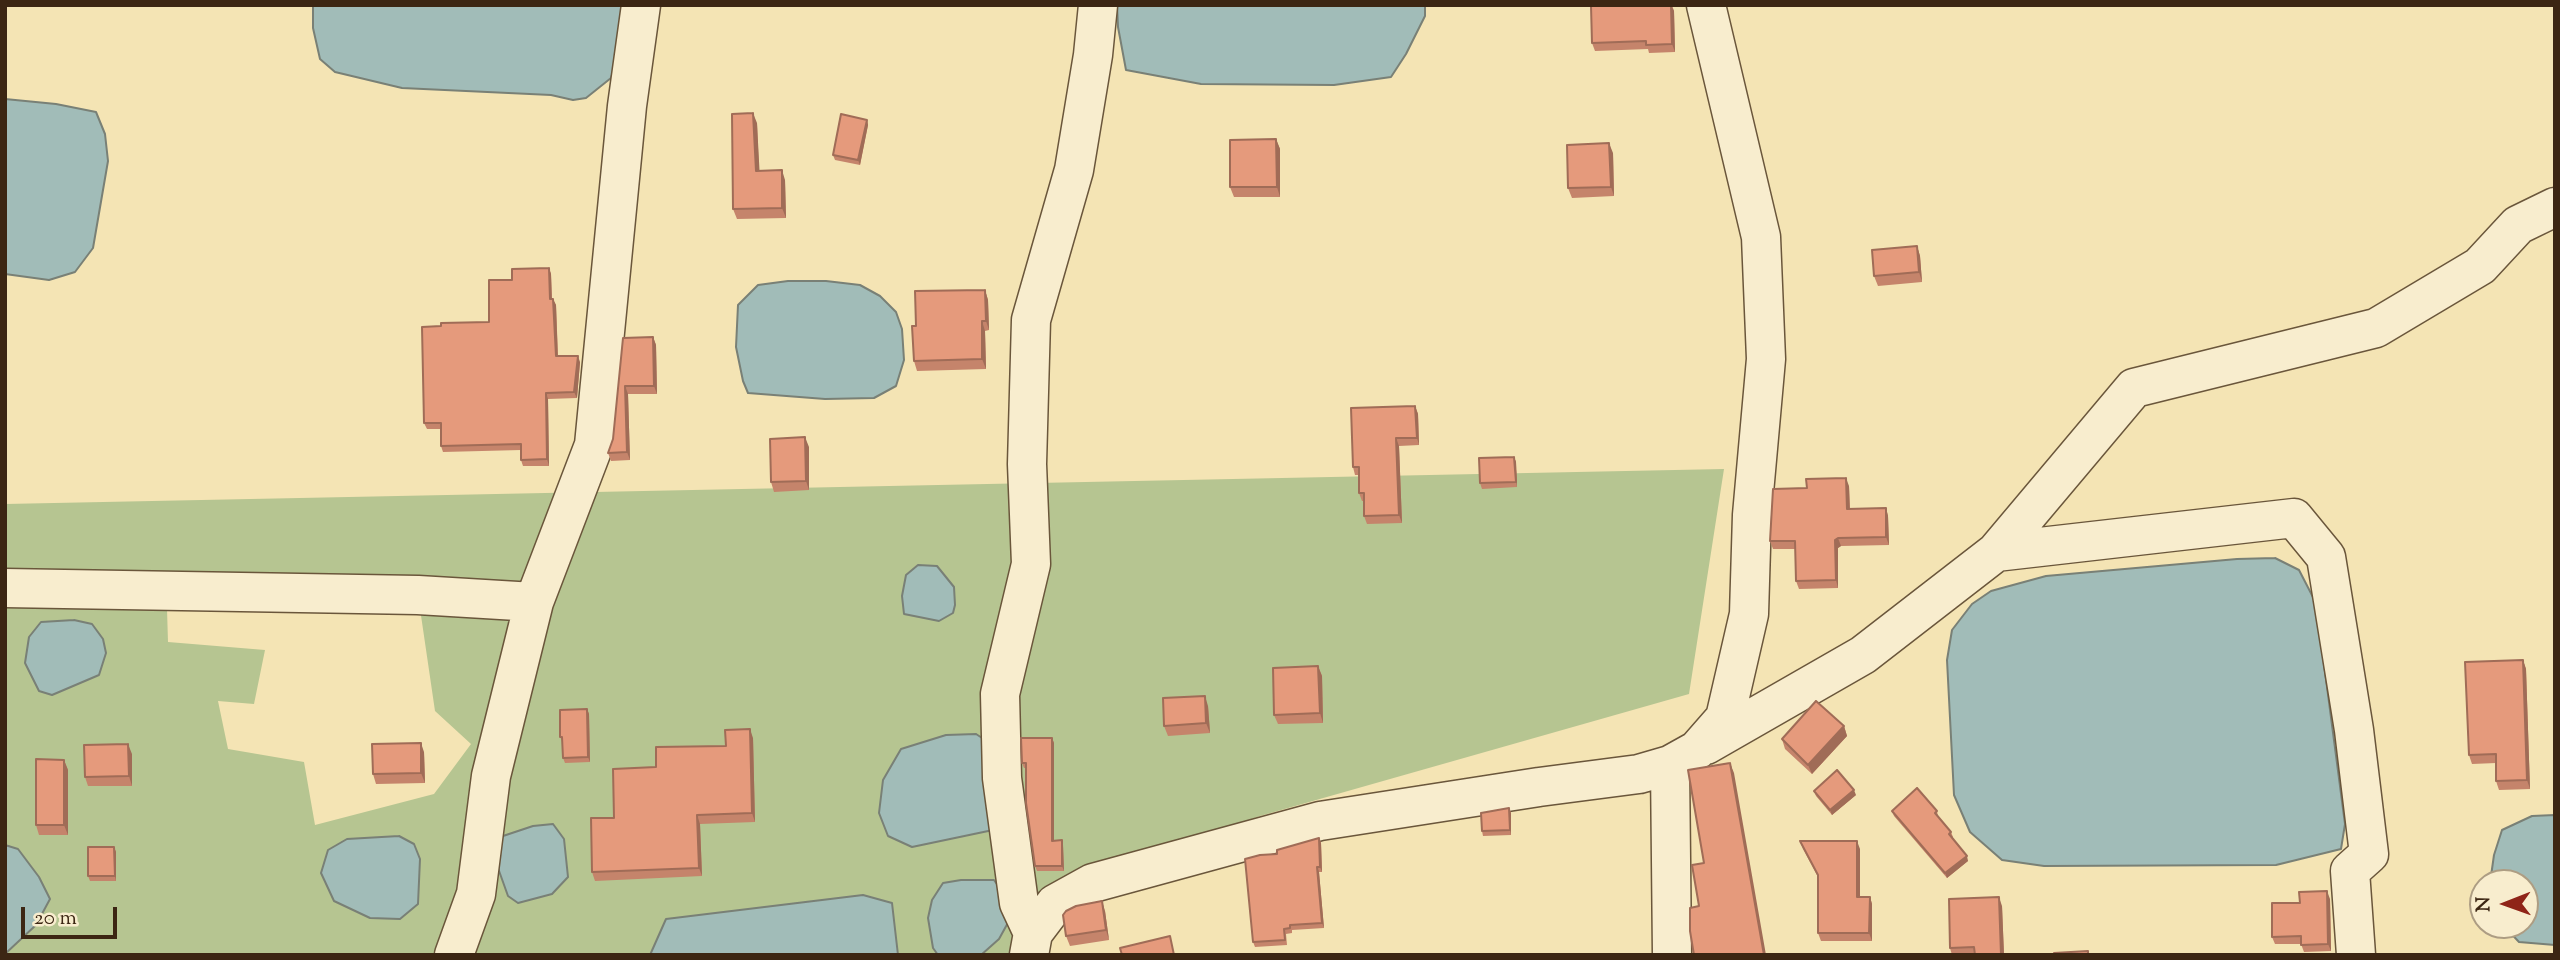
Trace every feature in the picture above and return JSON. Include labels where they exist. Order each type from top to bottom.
[{"type":"street","points":[[454,955],[476,894],[491,776],[534,602],[594,445],[627,106],[641,5]]},
{"type":"street","points":[[1031,944],[1019,902],[1002,778],[1000,694],[1031,564],[1027,464],[1031,320],[1074,170],[1093,55],[1098,5]]},
{"type":"street","points":[[1672,955],[1684,757],[1726,718],[1749,614],[1752,515],[1766,359],[1761,237],[1706,5]]},
{"type":"street","points":[[1031,944],[1055,904],[1093,883],[1320,821],[1639,774],[1684,757],[1863,655],[1996,552],[2134,388],[2376,328],[2480,266],[2518,225],[2555,207]]},
{"type":"street","points":[[1996,552],[2294,518],[2326,557],[2354,730],[2369,855],[2350,872],[2356,955]]},
{"type":"street","points":[[5,588],[418,595],[534,602]]},
{"type":"green space","points":[[1724,469],[1689,694],[1260,816],[1052,889],[1013,955],[5,955],[5,604],[167,609],[168,642],[265,650],[254,704],[218,701],[228,749],[304,762],[315,825],[434,794],[471,744],[435,711],[418,595],[5,573],[5,504]]},
{"type":"water","points":[[313,5],[631,5],[628,27],[611,78],[586,98],[573,100],[551,95],[402,88],[335,72],[320,59],[313,28]]},
{"type":"water","points":[[1117,5],[1425,5],[1425,16],[1391,77],[1334,85],[1201,84],[1126,70]]},
{"type":"water","points":[[5,99],[56,104],[96,112],[105,134],[108,161],[93,248],[75,272],[49,280],[5,274]]},
{"type":"water","points":[[788,281],[826,281],[860,285],[880,296],[896,312],[902,329],[904,360],[896,386],[874,398],[825,399],[748,393],[736,347],[738,305],[758,285]]},
{"type":"water","points":[[2275,558],[2299,570],[2316,603],[2345,824],[2341,849],[2276,865],[2044,866],[2002,860],[1970,832],[1954,795],[1947,660],[1952,630],[1972,604],[1991,591],[2046,576]]},
{"type":"water","points":[[918,565],[937,566],[954,587],[953,613],[939,621],[904,614],[902,596],[906,575]]},
{"type":"water","points":[[74,620],[92,624],[103,639],[106,653],[99,675],[52,695],[39,691],[25,663],[29,637],[41,622]]},
{"type":"water","points":[[976,734],[996,747],[993,830],[912,847],[888,836],[879,813],[883,780],[901,749],[946,735]]},
{"type":"water","points":[[2555,815],[2555,945],[2519,942],[2516,939],[2539,939],[2539,869],[2492,869],[2502,830],[2532,816]]},
{"type":"water","points":[[553,824],[564,839],[568,877],[552,894],[518,903],[508,896],[493,854],[495,844],[503,836],[533,826]]},
{"type":"water","points":[[399,836],[414,844],[420,859],[418,904],[400,919],[370,918],[334,901],[321,873],[328,850],[347,839]]},
{"type":"water","points":[[5,845],[18,849],[39,877],[50,899],[36,925],[5,954]]},
{"type":"water","points":[[994,880],[1015,910],[999,939],[981,955],[938,955],[933,948],[928,918],[932,900],[943,883]]},
{"type":"water","points":[[863,895],[892,903],[898,955],[650,955],[666,919]]},
{"type":"building","points":[[1671,5],[1672,44],[1646,45],[1646,41],[1592,43],[1591,6]]},
{"type":"building","points":[[753,113],[756,171],[782,170],[782,208],[733,209],[732,114]]},
{"type":"building","points":[[841,114],[867,120],[858,160],[833,155]]},
{"type":"building","points":[[1276,139],[1277,187],[1230,187],[1230,140]]},
{"type":"building","points":[[1609,143],[1611,187],[1568,188],[1567,145]]},
{"type":"building","points":[[1917,246],[1919,272],[1874,276],[1872,250]]},
{"type":"building","points":[[549,268],[556,356],[578,356],[574,392],[546,393],[547,459],[521,460],[521,444],[441,446],[441,423],[424,423],[422,327],[441,326],[441,323],[489,322],[489,280],[512,280],[512,269]]},
{"type":"building","points":[[985,290],[986,321],[982,321],[982,359],[914,361],[912,326],[916,326],[915,291]]},
{"type":"building","points":[[653,337],[654,386],[625,386],[627,452],[608,453],[613,439],[623,338]]},
{"type":"building","points":[[1415,406],[1417,438],[1396,438],[1399,515],[1364,516],[1364,493],[1359,493],[1359,467],[1353,467],[1351,408]]},
{"type":"building","points":[[805,437],[806,481],[771,482],[770,439]]},
{"type":"building","points":[[1514,457],[1516,482],[1480,483],[1479,458]]},
{"type":"building","points":[[1846,478],[1847,509],[1886,508],[1886,537],[1838,538],[1835,540],[1836,580],[1796,581],[1795,541],[1770,541],[1773,489],[1807,488],[1806,479]]},
{"type":"building","points":[[2523,660],[2527,780],[2496,781],[2496,754],[2469,755],[2465,662]]},
{"type":"building","points":[[1318,666],[1320,713],[1274,715],[1273,668]]},
{"type":"building","points":[[1205,696],[1206,723],[1164,726],[1163,698]]},
{"type":"building","points":[[1816,701],[1844,726],[1808,765],[1782,739]]},
{"type":"building","points":[[587,709],[588,757],[563,758],[560,710]]},
{"type":"building","points":[[750,729],[752,813],[697,815],[699,868],[592,872],[591,818],[614,818],[613,769],[656,767],[656,747],[726,746],[725,730]]},
{"type":"building","points":[[1021,738],[1052,738],[1052,841],[1062,840],[1062,866],[1035,866],[1026,803],[1026,763],[1022,763]]},
{"type":"building","points":[[421,743],[421,773],[373,774],[372,744]]},
{"type":"building","points":[[128,744],[129,776],[85,777],[84,745]]},
{"type":"building","points":[[36,759],[64,760],[64,825],[36,825]]},
{"type":"building","points":[[1730,763],[1764,955],[1694,955],[1690,908],[1699,906],[1692,865],[1704,863],[1688,770]]},
{"type":"building","points":[[1837,770],[1854,790],[1830,810],[1814,791]]},
{"type":"building","points":[[1917,788],[1937,811],[1935,813],[1951,832],[1949,834],[1967,856],[1945,873],[1892,811]]},
{"type":"building","points":[[1509,808],[1510,830],[1482,831],[1481,813]]},
{"type":"building","points":[[1319,838],[1320,867],[1317,867],[1322,923],[1290,925],[1290,928],[1284,929],[1285,940],[1253,942],[1245,859],[1277,854],[1277,850]]},
{"type":"building","points":[[1800,841],[1857,841],[1857,897],[1870,897],[1869,933],[1818,933],[1818,875]]},
{"type":"building","points":[[88,847],[114,847],[115,876],[88,876]]},
{"type":"building","points":[[2327,891],[2328,944],[2301,945],[2301,936],[2272,937],[2272,903],[2300,903],[2299,892]]},
{"type":"building","points":[[1999,897],[2001,955],[1975,955],[1974,947],[1950,948],[1949,899]]},
{"type":"building","points":[[1102,901],[1106,930],[1066,936],[1063,915],[1066,911],[1076,906]]},
{"type":"building","points":[[1170,936],[1174,955],[1122,955],[1120,948]]},
{"type":"building","points":[[2088,951],[2088,955],[2054,955],[2054,953]]}]
